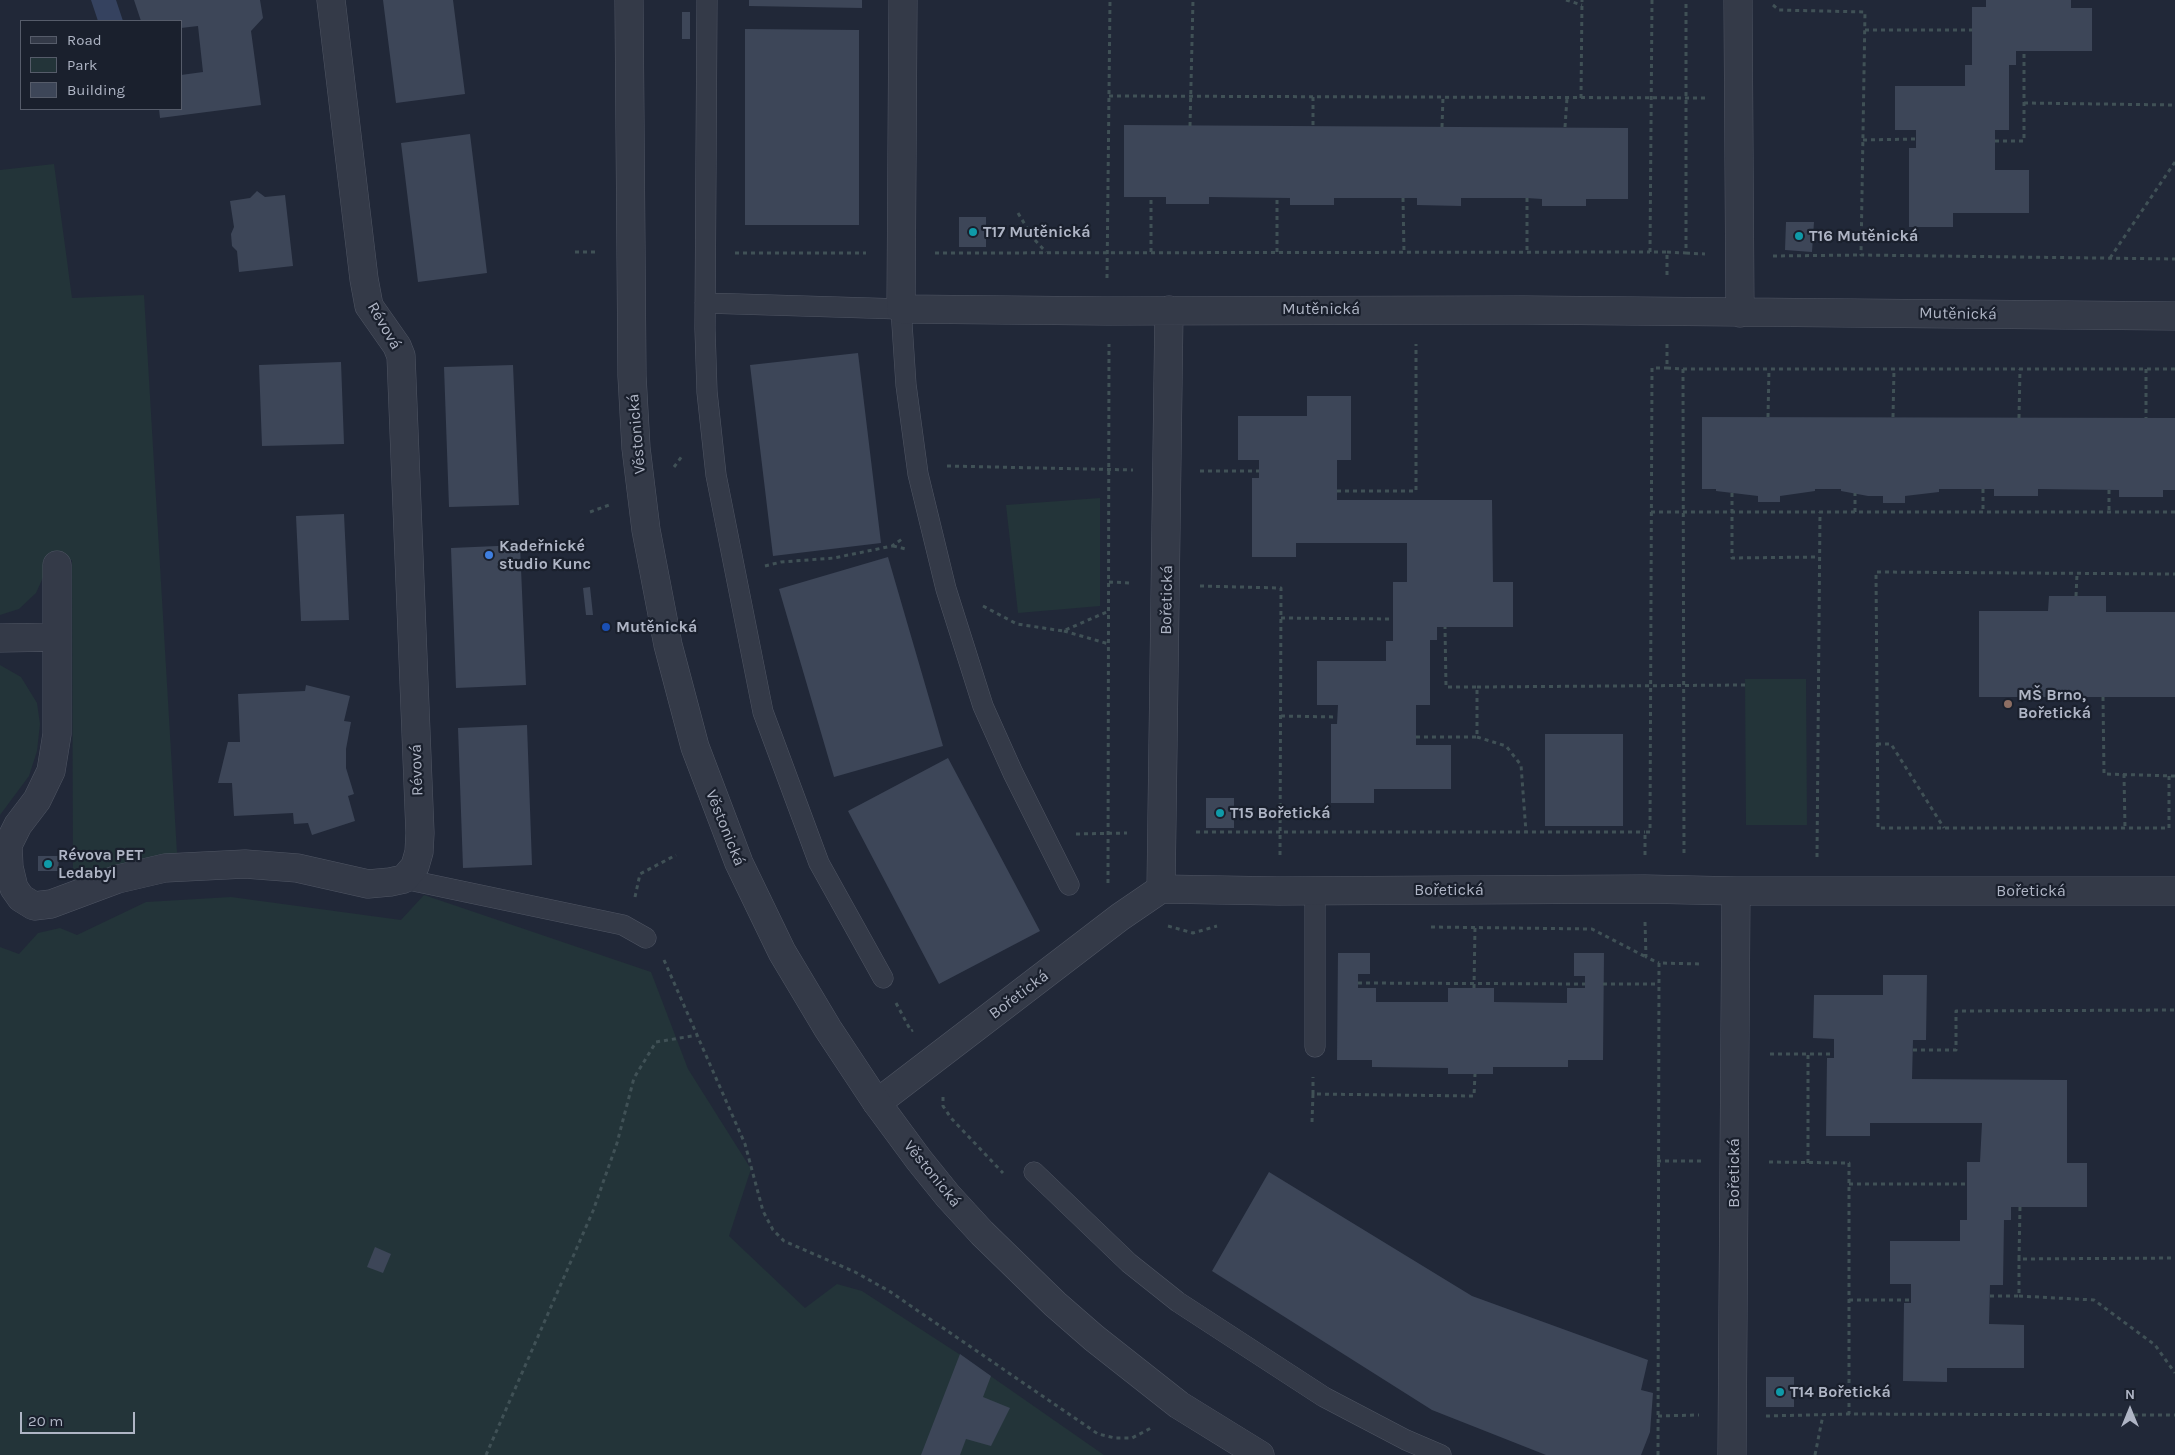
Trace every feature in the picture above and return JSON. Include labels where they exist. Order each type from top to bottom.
[{"type":"street","name":"Révová","points":[[331,0],[367,297],[369,306],[397,346],[401,356],[420,833],[419,852],[415,866],[404,878]]},
{"type":"street","name":"Věstonická","points":[[629,0],[632,376],[636,448],[648,543],[665,631],[695,747],[722,823],[739,863],[774,936],[800,983],[858,1076],[919,1160],[982,1233],[1055,1304],[1094,1338],[1179,1405],[1260,1455]]},
{"type":"street","points":[[901,309],[903,0]]},
{"type":"street","points":[[1738,0],[1740,313]]},
{"type":"street","name":"Mutěnická","points":[[901,309],[1107,311],[1514,310],[2175,316]]},
{"type":"street","name":"Bořetická","points":[[1162,889],[1170,310]]},
{"type":"street","points":[[57,565],[57,734],[51,771],[37,800],[18,825],[8,845],[8,867],[14,888],[21,898],[34,906],[51,904],[118,878],[166,868],[245,864],[297,868],[368,884],[390,882],[404,878]]},
{"type":"street","points":[[0,638],[57,637]]},
{"type":"street","name":"Bořetická","points":[[877,1103],[1120,917],[1162,889],[1279,891],[2175,891]]},
{"type":"street","name":"Bořetická","points":[[1732,1455],[1736,891]]},
{"type":"lane","points":[[707,0],[707,253],[705,303],[707,392],[716,475],[762,712],[818,863],[883,978]]},
{"type":"lane","points":[[705,303],[901,309],[906,385],[918,474],[928,521],[954,617],[983,706],[1013,773],[1069,885]]},
{"type":"lane","points":[[404,878],[623,925],[646,938]]},
{"type":"lane","points":[[1315,1047],[1316,891]]},
{"type":"lane","points":[[1034,1172],[1130,1262],[1178,1302],[1324,1397],[1406,1440],[1441,1455]]},
{"type":"path","points":[[1106,892],[1108,883],[1109,833],[1109,337],[1107,311],[1110,0]]},
{"type":"path","points":[[1190,126],[1193,96],[1193,0]]},
{"type":"path","points":[[1566,0],[1582,5]]},
{"type":"path","points":[[1581,98],[1582,0]]},
{"type":"path","points":[[1650,252],[1652,0]]},
{"type":"path","points":[[707,253],[1686,253],[1686,0]]},
{"type":"path","points":[[1771,0],[1773,6],[1779,10],[1865,12],[1861,255]]},
{"type":"path","points":[[1865,30],[1972,30]]},
{"type":"path","points":[[1995,141],[2024,141],[2024,51]]},
{"type":"path","points":[[1109,96],[1739,98]]},
{"type":"path","points":[[1313,97],[1313,126]]},
{"type":"path","points":[[1442,126],[1443,97]]},
{"type":"path","points":[[1565,127],[1567,98]]},
{"type":"path","points":[[2024,104],[2175,105]]},
{"type":"path","points":[[1863,140],[1916,139]]},
{"type":"path","points":[[2110,258],[2175,162]]},
{"type":"path","points":[[1151,197],[1151,252]]},
{"type":"path","points":[[1277,198],[1277,252]]},
{"type":"path","points":[[1403,198],[1404,252]]},
{"type":"path","points":[[1527,198],[1527,252]]},
{"type":"path","points":[[1018,213],[1033,238],[1046,252]]},
{"type":"path","points":[[575,252],[597,252]]},
{"type":"path","points":[[1667,252],[1667,286]]},
{"type":"path","points":[[1765,256],[1861,255],[2175,259]]},
{"type":"path","points":[[1667,336],[1667,368]]},
{"type":"path","points":[[1337,491],[1416,491],[1416,343]]},
{"type":"path","points":[[1072,834],[1164,832],[1650,832],[1652,368],[2175,369]]},
{"type":"path","points":[[1683,369],[1684,862]]},
{"type":"path","points":[[1768,417],[1769,369]]},
{"type":"path","points":[[1893,417],[1894,369]]},
{"type":"path","points":[[2019,418],[2020,369]]},
{"type":"path","points":[[2146,369],[2146,418]]},
{"type":"path","points":[[946,466],[1109,470]]},
{"type":"path","points":[[1200,471],[1259,471]]},
{"type":"path","points":[[1983,489],[1983,512]]},
{"type":"path","points":[[2109,490],[2109,512]]},
{"type":"path","points":[[1732,493],[1732,558],[1820,558]]},
{"type":"path","points":[[1855,493],[1855,512]]},
{"type":"path","points":[[1651,512],[2175,512]]},
{"type":"path","points":[[1817,863],[1820,512]]},
{"type":"path","points":[[736,574],[781,562],[834,558],[892,546],[928,521]]},
{"type":"path","points":[[2169,776],[2169,828],[1878,828],[1876,572],[2175,574]]},
{"type":"path","points":[[2076,596],[2077,574]]},
{"type":"path","points":[[1193,582],[1202,586],[1281,588],[1279,891]]},
{"type":"path","points":[[976,602],[1017,624],[1063,631],[1109,644]]},
{"type":"path","points":[[1063,631],[1109,611]]},
{"type":"path","points":[[1281,618],[1393,619]]},
{"type":"path","points":[[1446,627],[1446,686],[1745,685]]},
{"type":"path","points":[[1478,686],[1478,737]]},
{"type":"path","points":[[2103,698],[2104,774],[2175,776]]},
{"type":"path","points":[[1280,716],[1337,717]]},
{"type":"path","points":[[1416,737],[1478,737],[1506,746],[1521,765],[1526,832]]},
{"type":"path","points":[[1877,744],[1891,744],[1944,828]]},
{"type":"path","points":[[2124,774],[2125,828]]},
{"type":"path","points":[[1645,832],[1645,861]]},
{"type":"path","points":[[640,874],[676,855]]},
{"type":"path","points":[[1645,912],[1646,957]]},
{"type":"path","points":[[1166,926],[1194,933],[1216,926],[1224,926]]},
{"type":"path","points":[[1425,927],[1592,929],[1659,963],[1735,964]]},
{"type":"path","points":[[1474,986],[1475,927]]},
{"type":"path","points":[[646,938],[662,958],[698,1035],[745,1144],[763,1211],[773,1230],[784,1241],[855,1272],[889,1292],[1098,1434],[1115,1438],[1132,1438],[1153,1427],[1179,1405]]},
{"type":"path","points":[[1658,1455],[1659,963]]},
{"type":"path","points":[[1358,983],[1474,986],[1585,984]]},
{"type":"path","points":[[1603,984],[1658,984]]},
{"type":"path","points":[[1913,1050],[1956,1050],[1956,1012],[2175,1010]]},
{"type":"path","points":[[486,1455],[593,1211],[616,1143],[634,1078],[656,1042],[698,1035]]},
{"type":"path","points":[[1777,1054],[1834,1054]]},
{"type":"path","points":[[1808,1054],[1808,1163]]},
{"type":"path","points":[[1312,1122],[1312,1094],[1474,1096],[1474,1074]]},
{"type":"path","points":[[1765,1161],[1850,1163],[1849,1414]]},
{"type":"path","points":[[1850,1184],[1967,1184]]},
{"type":"path","points":[[2019,1296],[2020,1207]]},
{"type":"path","points":[[2020,1259],[2175,1258]]},
{"type":"path","points":[[1990,1296],[2094,1300],[2155,1345],[2175,1373]]},
{"type":"path","points":[[1849,1300],[1911,1300]]},
{"type":"path","points":[[1762,1416],[1849,1414],[2175,1415]]},
{"type":"path","points":[[1658,1416],[1700,1415]]},
{"type":"path","points":[[1815,1455],[1823,1415]]},
{"type":"green space","points":[[54,164],[72,298],[144,295],[177,853],[120,866],[73,882],[72,560],[46,560],[45,573],[36,593],[19,609],[0,615],[0,170]]},
{"type":"green space","points":[[1100,498],[1100,606],[1018,613],[1006,505]]},
{"type":"green space","points":[[0,665],[21,677],[37,703],[40,724],[37,751],[29,776],[0,815]]},
{"type":"green space","points":[[1745,679],[1806,679],[1807,825],[1746,825]]},
{"type":"green space","points":[[424,895],[651,972],[688,1069],[751,1169],[729,1236],[805,1308],[837,1284],[862,1291],[959,1354],[1104,1455],[0,1455],[0,947],[19,954],[38,933],[60,928],[77,935],[146,902],[231,897],[401,920]]},
{"type":"water","points":[[91,0],[116,0],[123,20],[98,20]]},
{"type":"building","points":[[134,0],[260,0],[263,18],[251,31],[261,105],[160,118],[159,110],[182,110],[182,75],[203,72],[198,26],[182,28],[182,20],[141,20]]},
{"type":"building","points":[[383,0],[453,0],[465,94],[396,103]]},
{"type":"building","points":[[749,0],[862,0],[862,8],[749,6]]},
{"type":"building","points":[[1986,0],[2071,0],[2071,8],[2092,8],[2092,51],[2016,51],[2016,65],[2009,65],[2009,130],[1995,130],[1995,170],[2029,170],[2029,213],[1953,213],[1953,227],[1909,227],[1909,148],[1916,148],[1916,130],[1895,130],[1895,86],[1965,86],[1965,65],[1972,65],[1972,7],[1986,7]]},
{"type":"building","points":[[682,12],[690,12],[690,39],[682,39]]},
{"type":"building","points":[[745,29],[859,30],[859,225],[745,225]]},
{"type":"building","points":[[1124,125],[1628,128],[1628,199],[1586,199],[1586,206],[1542,206],[1542,199],[1527,198],[1461,198],[1461,206],[1417,205],[1417,198],[1334,198],[1334,205],[1290,205],[1290,198],[1209,197],[1209,204],[1166,204],[1166,197],[1124,197]]},
{"type":"building","points":[[470,134],[487,273],[418,282],[401,143]]},
{"type":"building","points":[[257,191],[265,197],[285,195],[293,266],[239,272],[237,251],[232,246],[231,234],[234,227],[230,201],[250,198]]},
{"type":"building","name":"T17 Mutěnická","points":[[959,217],[986,217],[986,247],[959,247]]},
{"type":"building","name":"T16 Mutěnická","points":[[1786,222],[1814,222],[1812,252],[1785,250]]},
{"type":"building","points":[[858,353],[881,543],[773,556],[750,365]]},
{"type":"building","points":[[341,362],[344,444],[262,446],[259,365]]},
{"type":"building","points":[[513,365],[519,505],[449,507],[444,367]]},
{"type":"building","points":[[1307,396],[1351,396],[1351,460],[1337,460],[1337,500],[1492,500],[1493,582],[1513,582],[1513,627],[1437,627],[1437,640],[1430,640],[1430,705],[1416,705],[1416,745],[1451,745],[1451,789],[1374,789],[1374,803],[1331,803],[1331,724],[1337,724],[1338,705],[1317,705],[1317,661],[1386,661],[1386,641],[1393,641],[1393,582],[1407,582],[1407,543],[1296,543],[1296,557],[1252,557],[1252,478],[1259,478],[1259,460],[1238,460],[1238,416],[1307,416]]},
{"type":"building","points":[[1702,417],[2175,418],[2175,490],[2163,490],[2163,497],[2119,497],[2119,490],[2038,489],[2038,496],[1994,496],[1994,489],[1939,489],[1939,492],[1905,496],[1905,503],[1883,503],[1883,496],[1868,496],[1841,491],[1841,489],[1815,489],[1815,491],[1780,496],[1780,502],[1758,502],[1758,496],[1716,491],[1716,489],[1702,489]]},
{"type":"building","points":[[344,514],[349,620],[301,621],[296,516]]},
{"type":"building","points":[[520,545],[526,685],[456,688],[451,548]]},
{"type":"building","points":[[888,557],[943,746],[834,777],[779,589]]},
{"type":"building","points":[[590,587],[593,615],[586,615],[583,588]]},
{"type":"building","points":[[2049,596],[2106,596],[2106,612],[2175,612],[2175,697],[1979,697],[1979,611],[2048,611]]},
{"type":"building","points":[[306,685],[350,696],[344,721],[351,722],[346,749],[346,768],[354,794],[348,796],[355,821],[312,835],[308,823],[294,824],[293,813],[234,816],[232,783],[218,783],[228,742],[240,742],[238,694],[305,691]]},
{"type":"building","points":[[527,725],[532,865],[463,868],[458,728]]},
{"type":"building","points":[[1545,734],[1623,734],[1623,826],[1545,826]]},
{"type":"building","points":[[948,758],[1040,931],[939,984],[848,811]]},
{"type":"building","name":"T15 Bořetická","points":[[1206,798],[1234,798],[1234,828],[1206,828]]},
{"type":"building","name":"Révova PET Ledabyl","points":[[38,856],[59,856],[58,871],[38,871]]},
{"type":"building","points":[[1338,953],[1370,953],[1370,974],[1358,974],[1358,988],[1376,988],[1376,1002],[1448,1002],[1448,988],[1494,988],[1494,1002],[1567,1003],[1567,988],[1585,988],[1585,976],[1574,976],[1574,953],[1604,953],[1603,1060],[1568,1060],[1568,1067],[1493,1067],[1493,1074],[1448,1074],[1448,1068],[1372,1067],[1372,1060],[1337,1060]]},
{"type":"building","points":[[1883,975],[1927,975],[1926,1040],[1913,1040],[1912,1079],[2067,1080],[2067,1163],[2087,1163],[2087,1207],[2011,1207],[2011,1220],[2004,1220],[2003,1285],[1990,1285],[1989,1324],[2024,1325],[2024,1368],[1947,1368],[1947,1382],[1903,1381],[1904,1303],[1911,1303],[1911,1284],[1890,1284],[1890,1241],[1960,1241],[1960,1220],[1967,1220],[1967,1162],[1980,1162],[1982,1123],[1870,1123],[1870,1136],[1826,1136],[1827,1058],[1834,1058],[1834,1039],[1813,1038],[1814,995],[1883,995]]},
{"type":"building","points":[[1269,1172],[1472,1296],[1648,1360],[1641,1390],[1653,1393],[1650,1432],[1641,1455],[1546,1455],[1432,1410],[1212,1271]]},
{"type":"building","points":[[375,1247],[391,1254],[383,1273],[367,1267]]},
{"type":"building","points":[[960,1354],[991,1376],[983,1397],[1010,1408],[991,1446],[966,1439],[960,1455],[921,1455]]},
{"type":"building","name":"T14 Bořetická","points":[[1766,1377],[1794,1377],[1794,1407],[1766,1407]]},
{"type":"place","name":"T17 Mutěnická","points":[[973,232]]},
{"type":"place","name":"T16 Mutěnická","points":[[1799,236]]},
{"type":"place","name":"Kadeřnické studio Kunc","points":[[489,555]]},
{"type":"place","name":"Mutěnická","points":[[606,627]]},
{"type":"place","name":"MŠ Brno, Bořetická","points":[[2008,704]]},
{"type":"place","name":"T15 Bořetická","points":[[1220,813]]},
{"type":"place","name":"Révova PET Ledabyl","points":[[48,864]]},
{"type":"place","name":"T14 Bořetická","points":[[1780,1392]]}]
